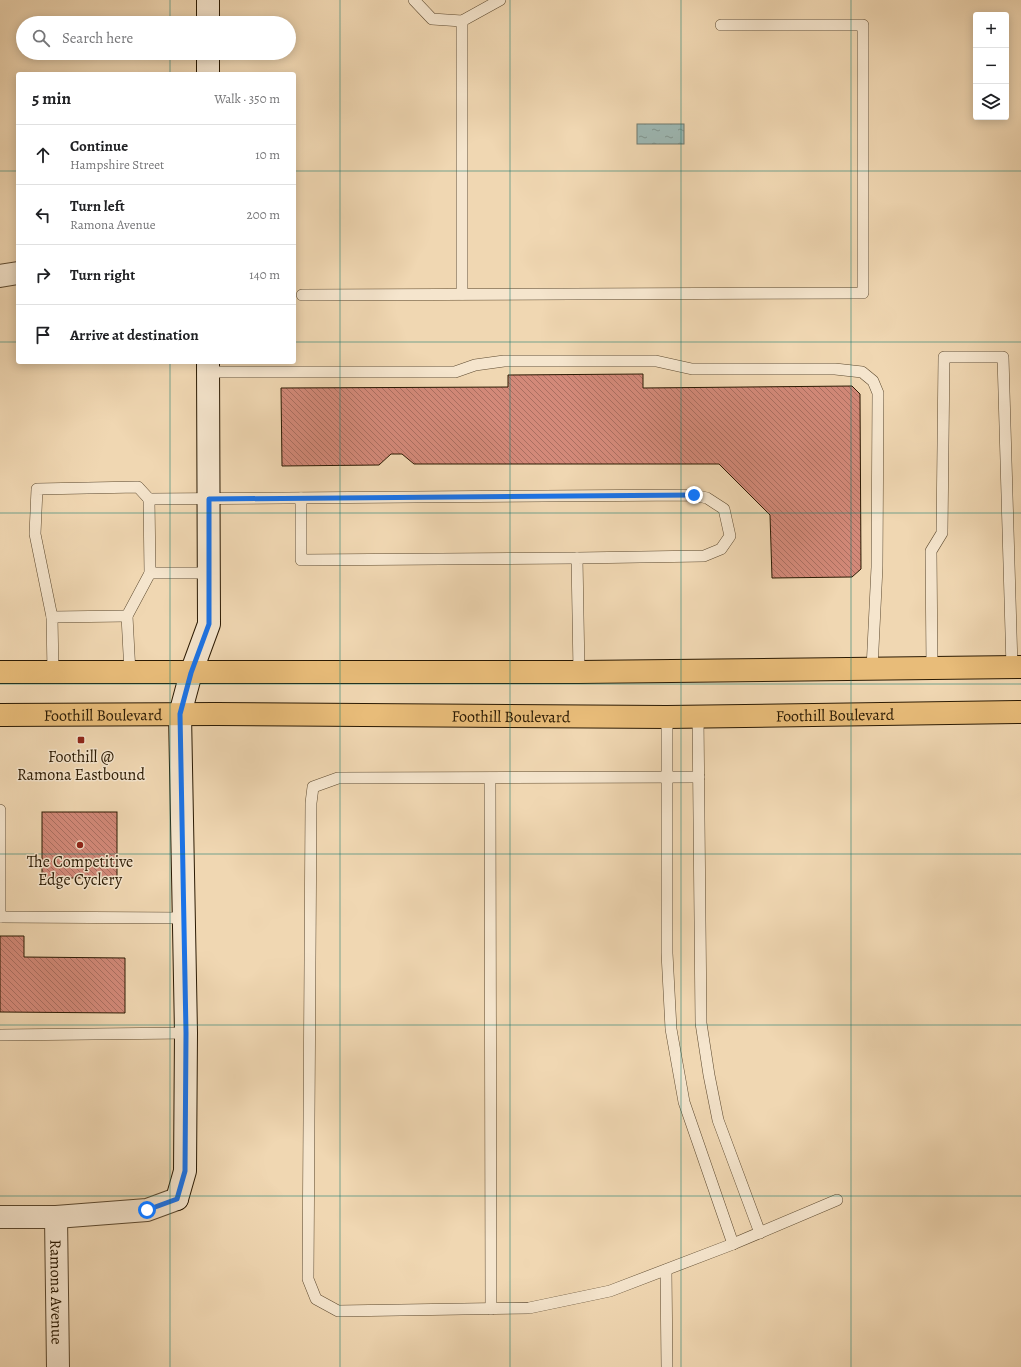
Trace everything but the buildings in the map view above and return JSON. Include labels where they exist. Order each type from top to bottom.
[{"type":"main road","points":[[0,672],[579,672],[1016,667]]},
{"type":"main road","name":"Foothill Boulevard","points":[[0,715],[180,714],[667,717],[1021,712]]},
{"type":"street","points":[[208,0],[208,16]]},
{"type":"street","points":[[208,60],[208,72]]},
{"type":"street","points":[[0,276],[16,273]]},
{"type":"street","points":[[0,1217],[56,1217],[147,1210],[177,1199],[185,1171],[186,1033],[180,714],[191,673],[209,624],[208,367]]},
{"type":"street","name":"Ramona Avenue","points":[[56,1217],[58,1367]]},
{"type":"lane","points":[[414,0],[432,19],[462,21],[500,0]]},
{"type":"lane","points":[[462,21],[462,294]]},
{"type":"lane","points":[[302,295],[863,293],[863,25],[721,25]]},
{"type":"lane","points":[[932,668],[931,551],[942,534],[944,357],[1003,357],[1016,667]]},
{"type":"lane","points":[[208,367],[455,372],[475,365],[504,361],[615,360],[656,361],[692,369],[834,369],[862,372],[873,381],[878,393],[877,567],[872,669]]},
{"type":"lane","points":[[53,672],[52,617],[35,534],[37,489],[138,487],[149,500],[150,573],[127,616],[130,673]]},
{"type":"lane","points":[[149,500],[300,498],[694,495],[707,498],[724,509],[730,536],[721,549],[704,556],[301,560],[300,498]]},
{"type":"lane","points":[[577,558],[579,672]]},
{"type":"lane","points":[[150,573],[209,573]]},
{"type":"lane","points":[[52,617],[127,616]]},
{"type":"lane","points":[[698,716],[701,1023],[718,1120],[760,1233]]},
{"type":"lane","points":[[667,717],[667,953],[671,1029],[684,1102],[733,1244]]},
{"type":"lane","points":[[699,777],[338,778],[313,787],[310,803],[308,1279],[316,1299],[338,1311],[529,1308],[610,1291],[733,1244],[837,1200]]},
{"type":"lane","points":[[490,778],[491,1309]]},
{"type":"lane","points":[[0,810],[0,917],[184,918]]},
{"type":"lane","points":[[0,1035],[186,1033]]},
{"type":"lane","points":[[666,1270],[667,1367]]},
{"type":"water","points":[[637,124],[684,124],[684,144],[637,144]]},
{"type":"place","name":"Foothill @ Ramona Eastbound","points":[[81,740]]},
{"type":"place","name":"The Competitive Edge Cyclery","points":[[80,845]]},
{"type":"route","points":[[147,1210],[177,1199],[185,1171],[186,1033],[180,714],[191,673],[209,624],[209,499],[694,495]]}]
